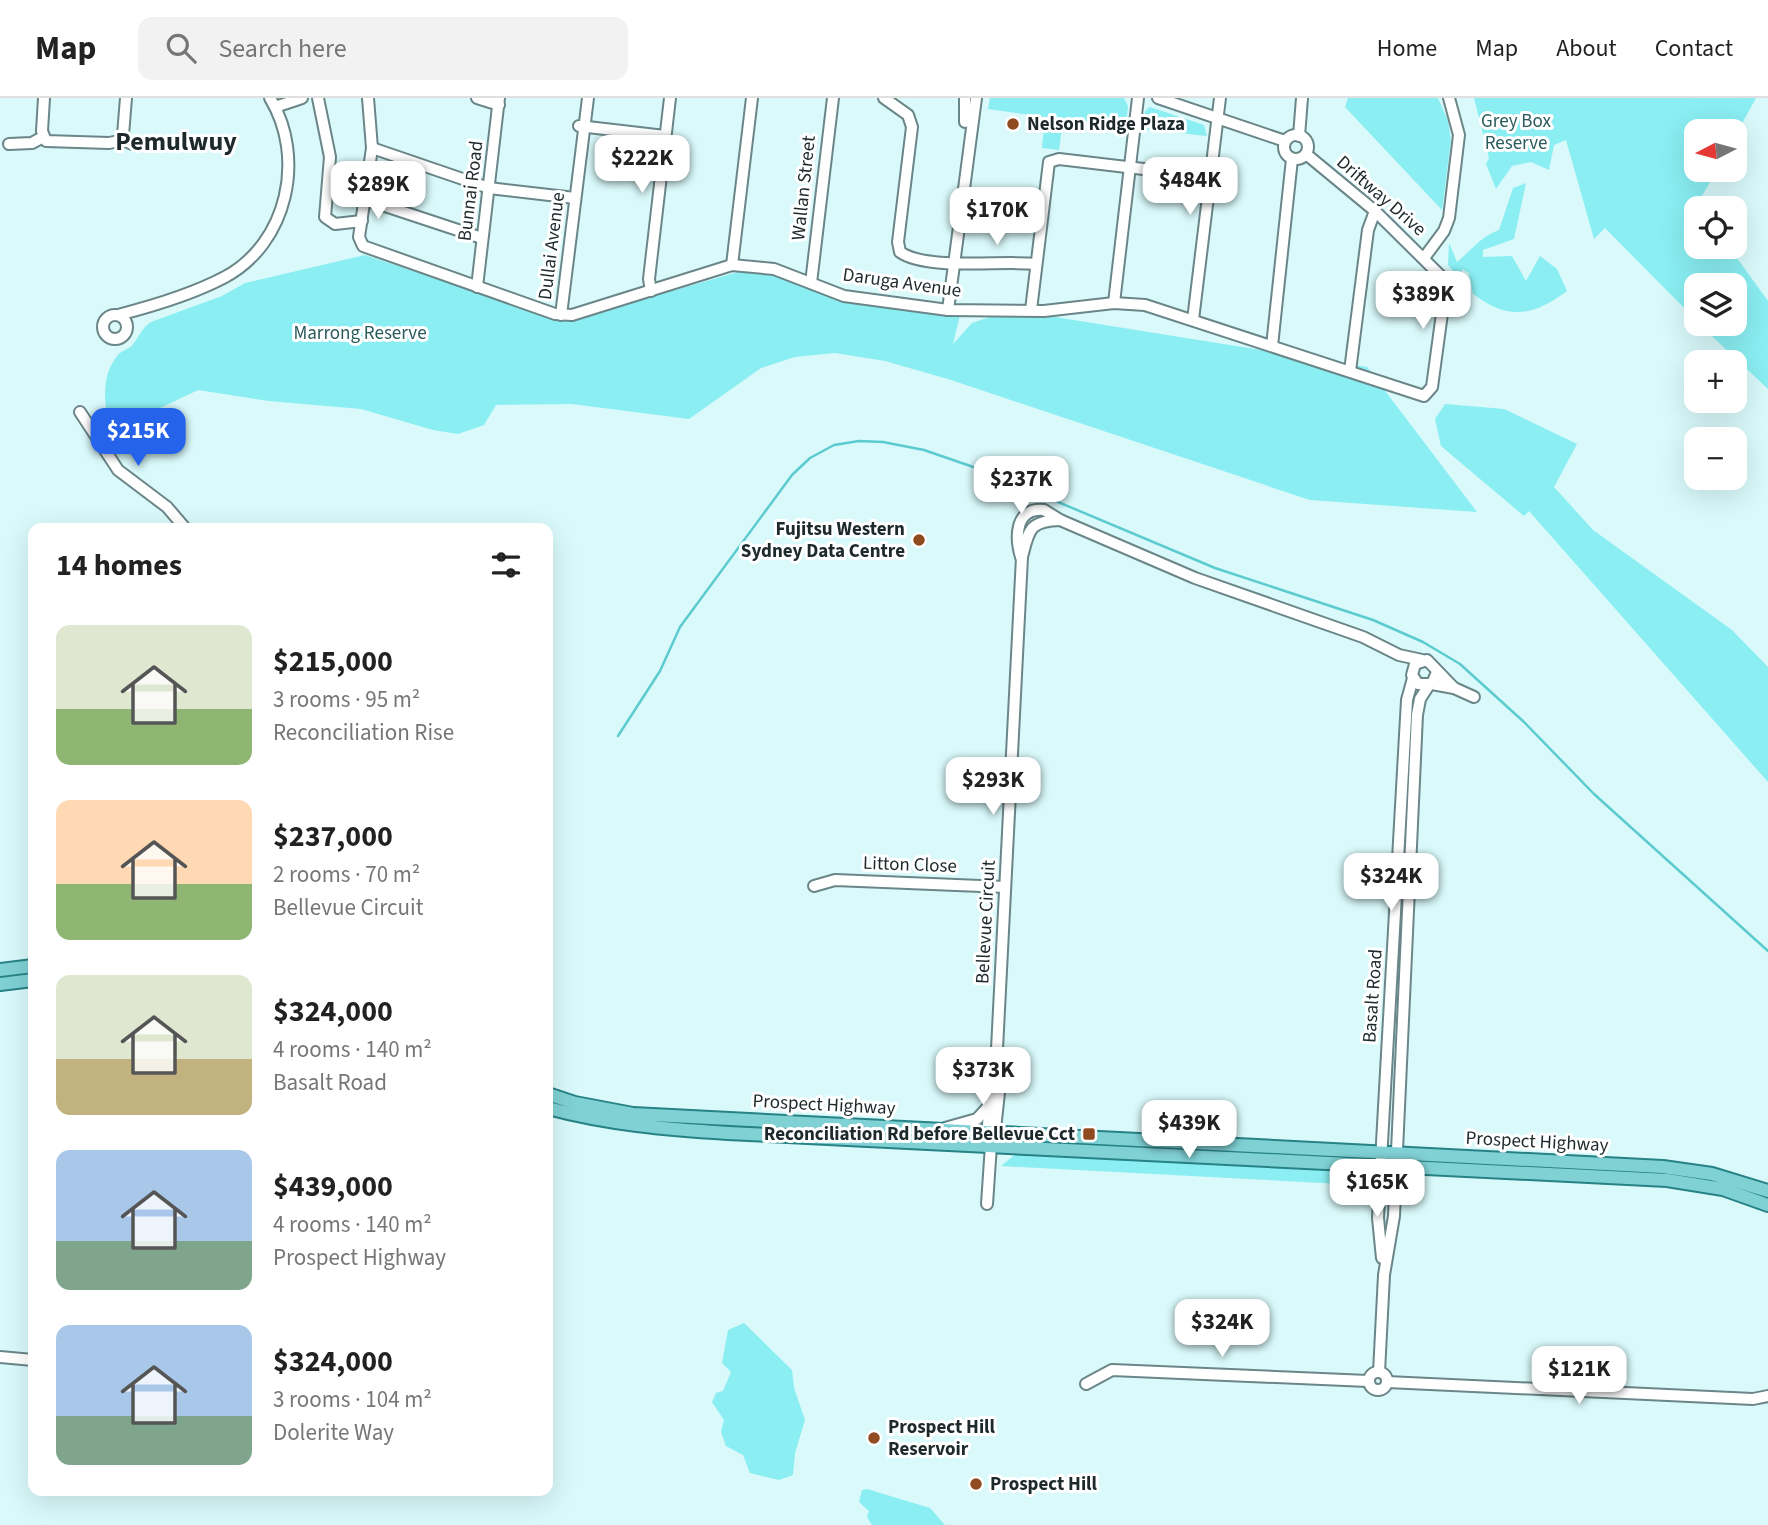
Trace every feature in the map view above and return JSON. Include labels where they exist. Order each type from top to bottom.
[{"type":"main road","points":[[0,970],[28,967]]},
{"type":"main road","points":[[0,984],[28,981]]},
{"type":"main road","name":"Prospect Highway","points":[[553,1096],[575,1103],[633,1114],[935,1130],[992,1137]]},
{"type":"main road","name":"Prospect Highway","points":[[553,1109],[590,1120],[647,1128],[992,1137],[1382,1159],[1667,1180],[1716,1187],[1768,1205]]},
{"type":"main road","name":"Prospect Highway","points":[[1396,1160],[1687,1170],[1726,1177],[1768,1191]]},
{"type":"street","points":[[43,137],[44,98]]},
{"type":"street","points":[[121,139],[126,98]]},
{"type":"street","points":[[142,308],[121,337],[106,335],[105,320],[111,315],[142,308],[226,277],[250,258],[270,234],[284,201],[289,162],[286,142],[272,102],[302,98]]},
{"type":"street","points":[[318,98],[330,157],[325,217],[327,222],[335,224],[362,221]]},
{"type":"street","points":[[368,98],[372,148],[359,237],[366,249],[558,315]]},
{"type":"street","points":[[477,98],[499,101]]},
{"type":"street","name":"Dullai Avenue","points":[[558,315],[582,98]]},
{"type":"street","name":"Dullai Avenue","points":[[581,126],[588,98]]},
{"type":"street","points":[[651,290],[649,279],[670,98]]},
{"type":"street","points":[[732,265],[752,98]]},
{"type":"street","name":"Wallan Street","points":[[811,283],[833,98]]},
{"type":"street","points":[[884,98],[905,111],[912,127],[898,242],[900,252],[908,257],[951,263],[1036,264]]},
{"type":"street","points":[[951,263],[965,98]]},
{"type":"street","points":[[945,309],[976,98]]},
{"type":"street","points":[[1114,303],[1138,98]]},
{"type":"street","points":[[1158,98],[1285,142],[1299,136]]},
{"type":"street","points":[[1193,320],[1220,98]]},
{"type":"street","points":[[1299,136],[1302,98]]},
{"type":"street","points":[[1424,258],[1444,231],[1449,218],[1460,135],[1449,98]]},
{"type":"street","name":"Bunnai Road","points":[[477,287],[499,101]]},
{"type":"street","points":[[581,126],[665,136]]},
{"type":"street","points":[[1292,159],[1306,154],[1307,143],[1299,136]]},
{"type":"street","points":[[43,137],[51,142],[109,143],[121,139],[132,144],[150,144]]},
{"type":"street","points":[[9,144],[32,143],[43,137]]},
{"type":"street","points":[[1272,346],[1292,159],[1284,150],[1285,142]]},
{"type":"street","points":[[372,148],[489,188],[572,198]]},
{"type":"street","name":"Driftway Drive","points":[[1306,154],[1375,211],[1457,293],[1443,306],[1432,387],[1428,394]]},
{"type":"street","points":[[1031,310],[1049,162],[1059,159],[1210,177]]},
{"type":"street","points":[[364,200],[482,239]]},
{"type":"street","points":[[1350,371],[1368,229],[1375,211]]},
{"type":"street","name":"Daruga Avenue","points":[[558,315],[732,265],[760,266],[844,296],[945,309],[1031,310],[1114,303],[1145,305],[1418,395],[1428,394]]},
{"type":"street","points":[[118,315],[127,327]]},
{"type":"street","points":[[80,412],[118,470],[167,507],[181,523]]},
{"type":"street","name":"Bellevue Circuit","points":[[992,1137],[990,1102],[995,1079],[1021,557],[1031,528],[1041,522],[1060,520],[1195,578],[1363,638],[1399,655],[1422,660]]},
{"type":"street","points":[[1399,655],[1412,677],[1421,686],[1430,684],[1454,688],[1474,697]]},
{"type":"street","points":[[1412,677],[1415,664],[1422,660],[1434,664],[1437,672],[1454,688]]},
{"type":"street","points":[[1430,684],[1437,672]]},
{"type":"street","name":"Basalt Road","points":[[1379,1372],[1384,1275],[1394,1216],[1406,700],[1412,677]]},
{"type":"street","name":"Basalt Road","points":[[1384,1275],[1378,1218],[1382,1159],[1398,983],[1417,715],[1420,699],[1430,684]]},
{"type":"street","name":"Litton Close","points":[[814,886],[835,880],[1005,887]]},
{"type":"street","name":"Bellevue Circuit","points":[[992,1137],[999,1093],[995,1079]]},
{"type":"street","points":[[935,1130],[977,1119],[985,1113],[990,1102]]},
{"type":"street","points":[[987,1204],[992,1137]]},
{"type":"street","points":[[0,1357],[28,1360]]},
{"type":"street","points":[[1086,1384],[1112,1370],[1368,1381]]},
{"type":"street","points":[[1379,1372],[1386,1376],[1387,1382],[1379,1391],[1370,1387],[1368,1381],[1370,1375],[1379,1372]]},
{"type":"street","points":[[1387,1382],[1753,1398],[1768,1396]]},
{"type":"green space","points":[[990,98],[1124,98],[1128,106],[1126,127],[1063,119],[1059,150],[1042,148],[1045,117],[988,109]]},
{"type":"green space","points":[[1348,98],[1438,98],[1448,121],[1451,140],[1442,210],[1345,107]]},
{"type":"green space","name":"Grey Box Reserve","points":[[1474,98],[1756,98],[1744,119],[1684,119],[1684,182],[1710,182],[1702,196],[1684,196],[1684,259],[1738,259],[1768,301],[1768,389],[1747,369],[1747,350],[1727,350],[1712,336],[1747,336],[1747,273],[1684,273],[1684,308],[1605,228],[1594,239],[1566,140],[1554,145],[1549,170],[1531,162],[1512,166],[1496,189],[1486,164],[1489,158]]},
{"type":"green space","points":[[1150,107],[1204,125],[1207,136],[1143,129],[1145,111]]},
{"type":"green space","points":[[1526,183],[1514,239],[1483,250],[1483,257],[1512,256],[1526,281],[1540,256],[1557,269],[1567,291],[1543,306],[1510,312],[1486,303],[1473,294],[1469,273],[1462,269],[1460,279],[1448,265],[1449,243],[1457,262],[1482,240],[1499,230],[1513,188]]},
{"type":"green space","name":"Marrong Reserve","points":[[365,255],[558,320],[571,320],[745,270],[771,273],[858,303],[960,315],[953,344],[972,323],[1011,310],[1367,367],[1477,512],[1310,500],[948,379],[885,361],[835,353],[795,357],[761,368],[689,419],[572,404],[496,405],[484,425],[458,434],[433,430],[361,409],[269,401],[198,390],[139,418],[115,441],[106,409],[107,376],[117,356],[132,345],[151,322],[222,296],[245,283]]},
{"type":"green space","points":[[1445,404],[1504,409],[1577,444],[1554,487],[1593,530],[1732,630],[1768,667],[1768,782],[1529,511],[1524,516],[1441,446],[1435,419]]},
{"type":"green space","points":[[1018,1152],[1361,1170],[1361,1185],[1001,1166]]},
{"type":"green space","points":[[744,1323],[792,1370],[794,1388],[805,1420],[795,1453],[793,1475],[779,1480],[750,1473],[743,1455],[726,1446],[721,1432],[724,1420],[712,1402],[716,1393],[723,1391],[731,1372],[722,1363],[728,1330]]},
{"type":"green space","points":[[867,1489],[930,1508],[945,1525],[872,1525],[867,1517],[869,1511],[859,1502],[862,1490]]},
{"type":"waterway","points":[[618,736],[660,671],[680,627],[792,475],[810,458],[834,445],[859,441],[883,442],[924,450],[982,470],[1215,568],[1373,620],[1423,642],[1460,664],[1524,722],[1594,794],[1768,951]]},
{"type":"place","name":"Nelson Ridge Plaza","points":[[1013,124]]},
{"type":"place","name":"Fujitsu Western Sydney Data Centre","points":[[919,540]]},
{"type":"place","name":"Reconciliation Rd before Bellevue Cct","points":[[1089,1134]]},
{"type":"place","name":"Prospect Hill Reservoir","points":[[874,1438]]},
{"type":"place","name":"Prospect Hill","points":[[976,1484]]},
{"type":"district","name":"Pemulwuy","points":[[176,141]]}]
